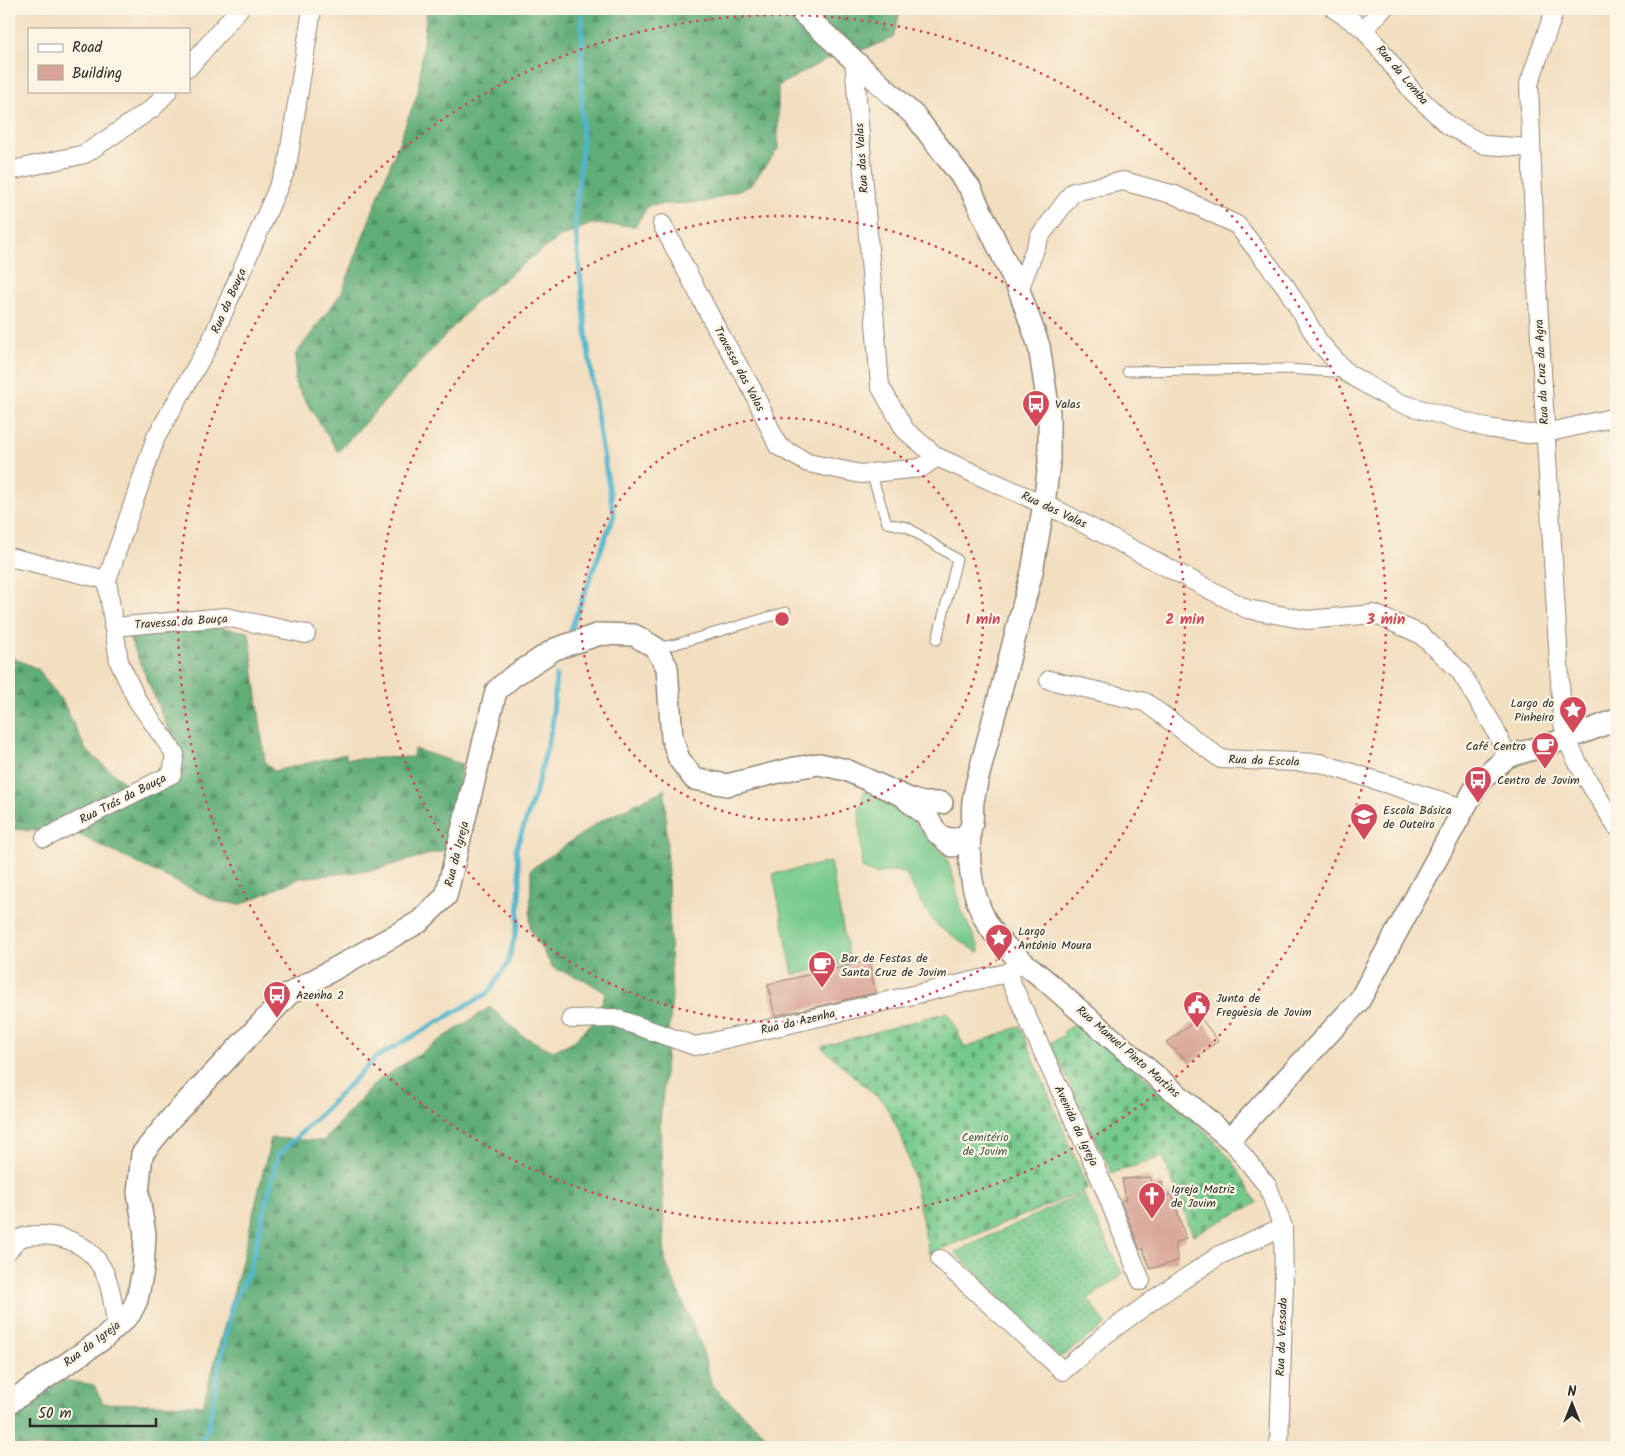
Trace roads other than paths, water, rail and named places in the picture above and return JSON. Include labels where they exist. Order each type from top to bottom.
[{"type":"street","points":[[190,66],[239,9]]},
{"type":"street","name":"Rua da Bouça","points":[[107,580],[156,437],[210,343],[287,167],[312,9]]},
{"type":"street","points":[[798,9],[916,118],[970,188],[1019,290],[1039,346],[1049,412],[1049,463],[1032,572],[980,770],[971,791],[965,796],[937,808],[934,814],[938,832]]},
{"type":"street","name":"Rua da Lomba","points":[[1334,9],[1364,29],[1414,92],[1448,126],[1485,145],[1531,148]]},
{"type":"street","points":[[1364,29],[1383,9]]},
{"type":"street","name":"Rua da Cruz da Agra","points":[[1555,9],[1529,84],[1534,250],[1562,716],[1566,739],[1616,826]]},
{"type":"street","name":"Rua das Valas","points":[[854,60],[880,386],[905,430],[937,457],[1064,513],[1247,609],[1307,620],[1374,614],[1420,634],[1460,671],[1494,727],[1507,757]]},
{"type":"street","points":[[9,171],[85,154],[153,108],[167,92]]},
{"type":"street","points":[[1019,290],[1040,236],[1073,192],[1123,181],[1175,195],[1237,225],[1286,286],[1318,342],[1347,373],[1396,402],[1487,428],[1528,434],[1546,433],[1616,417]]},
{"type":"street","name":"Travessa das Valas","points":[[662,224],[716,327],[752,389],[778,446],[808,463],[861,474],[921,468],[937,457]]},
{"type":"street","points":[[9,557],[107,580]]},
{"type":"street","name":"Rua Trás da Bouça","points":[[45,838],[172,774],[175,754],[137,700],[118,662],[107,580]]},
{"type":"street","name":"Travessa da Bouça","points":[[114,627],[226,616],[306,634]]},
{"type":"street","name":"Rua da Igreja","points":[[9,1403],[103,1339],[130,1314],[137,1300],[144,1270],[145,1234],[138,1193],[142,1154],[172,1117],[289,994],[419,922],[446,896],[496,691],[512,677],[555,649],[600,634],[634,635],[656,648]]},
{"type":"street","points":[[656,648],[667,666],[672,738],[679,759],[694,780],[727,785],[819,764],[846,770],[899,795],[923,803],[948,802],[966,805],[971,823],[961,838],[949,840],[938,832],[919,809],[899,795]]},
{"type":"street","name":"Rua da Escola","points":[[1049,680],[1145,702],[1221,759],[1320,763],[1464,808]]},
{"type":"street","points":[[1230,1139],[1359,1001],[1478,783],[1507,757],[1566,739],[1616,720]]},
{"type":"street","name":"Rua Manuel Pinto Martins","points":[[980,770],[971,823],[969,853],[971,879],[975,895],[987,923],[1015,967],[1230,1139],[1268,1187],[1284,1227]]},
{"type":"street","name":"Rua Manuel Pinto Martins","points":[[938,832],[957,854],[971,879]]},
{"type":"street","name":"Rua da Azenha","points":[[571,1019],[615,1018],[695,1046],[1015,967]]},
{"type":"street","name":"Avenida da Igreja","points":[[1015,967],[1141,1281]]},
{"type":"street","points":[[940,1259],[1063,1371],[1105,1335],[1167,1290],[1220,1255],[1284,1227]]},
{"type":"street","name":"Rua da Vessada","points":[[1279,1447],[1284,1227]]},
{"type":"street","points":[[9,1250],[18,1239],[36,1235],[58,1236],[71,1240],[83,1247],[101,1266],[107,1277],[117,1327]]},
{"type":"lane","points":[[1128,371],[1288,369],[1347,373]]},
{"type":"lane","points":[[871,473],[887,524],[908,527],[957,559],[937,640]]},
{"type":"lane","points":[[656,648],[786,612]]},
{"type":"waterway","points":[[571,629],[614,515],[600,436],[587,341],[575,222],[582,147],[582,9]]},
{"type":"waterway","points":[[197,1447],[209,1426],[232,1305],[249,1272],[278,1155],[375,1058],[488,993],[508,963],[518,924],[520,877],[516,849],[536,791],[552,727],[556,676]]},
{"type":"place","name":"Valas","points":[[1036,428]]},
{"type":"place","name":"Largo do Pinheiro","points":[[1573,734]]},
{"type":"place","name":"Café Centro","points":[[1545,770]]},
{"type":"place","name":"Centro de Jovim","points":[[1478,804]]},
{"type":"place","name":"Escola Básica de Outeiro","points":[[1364,841]]},
{"type":"place","name":"Largo António Moura","points":[[999,962]]},
{"type":"place","name":"Bar de Festas de Santa Cruz de Jovim","points":[[822,989]]},
{"type":"place","name":"Azenha 2","points":[[277,1019]]},
{"type":"place","name":"Junta de Freguesia de Jovim","points":[[1197,1029]]},
{"type":"place","name":"Igreja Matriz de Jovim","points":[[1152,1220]]},
{"type":"park label","name":"Cemitério de Jovim","points":[[985,1144]]}]
